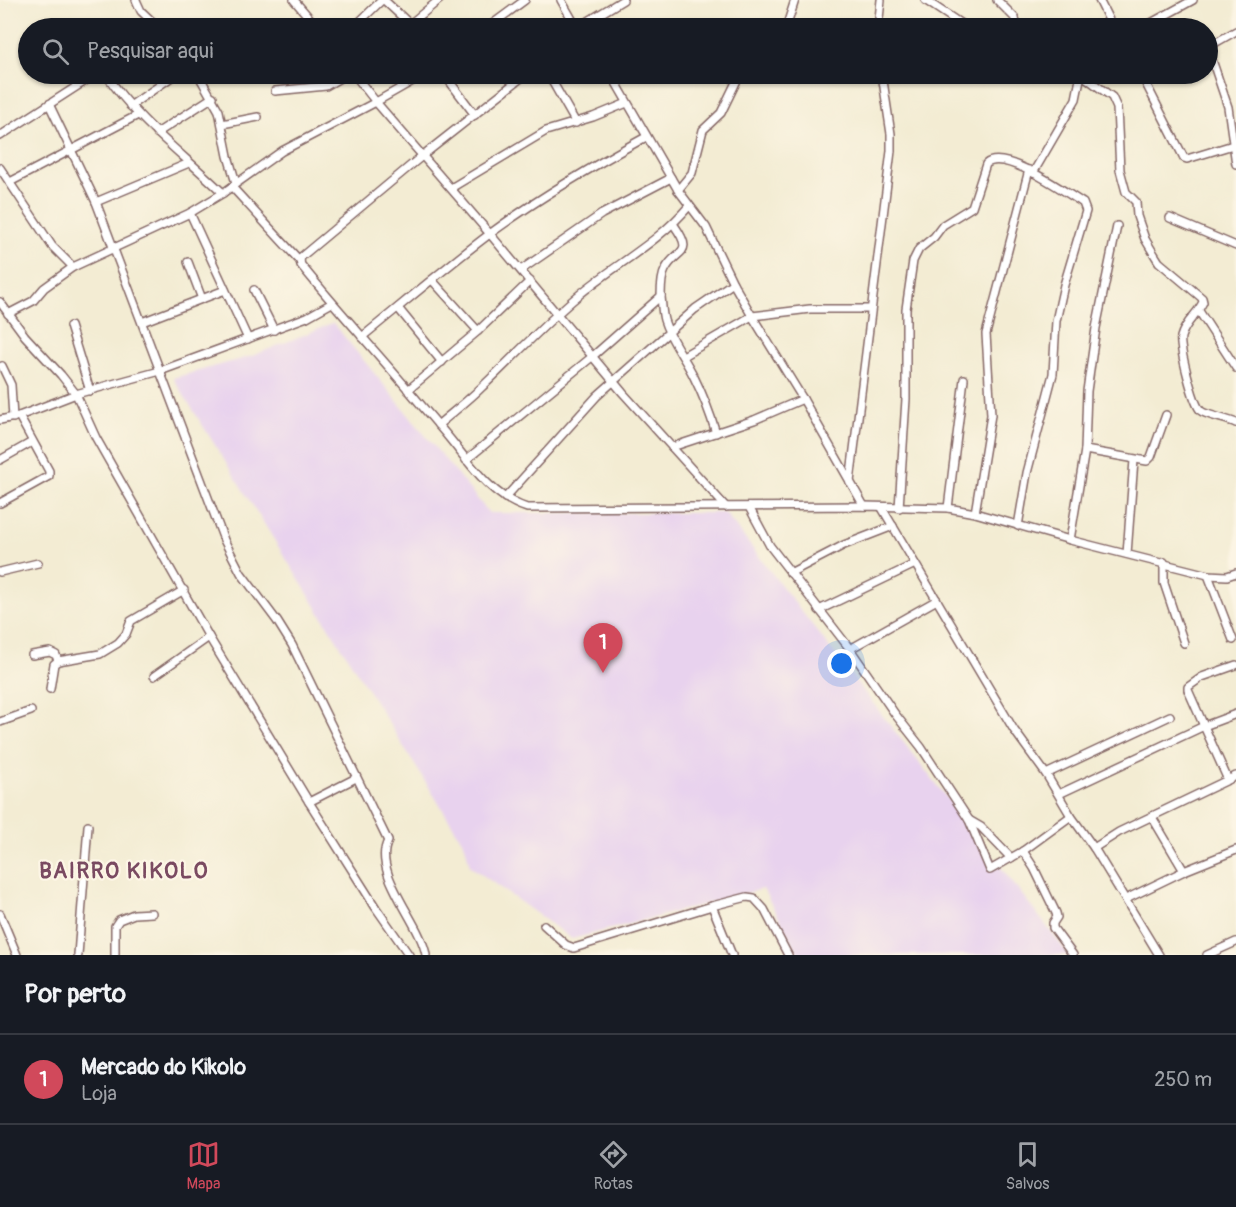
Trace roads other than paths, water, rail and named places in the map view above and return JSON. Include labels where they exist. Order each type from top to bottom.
[{"type":"street","points":[[136,0],[141,11],[148,18]]},
{"type":"street","points":[[294,0],[309,18]]},
{"type":"street","points":[[364,18],[383,0],[403,18]]},
{"type":"street","points":[[420,18],[439,0]]},
{"type":"street","points":[[501,18],[525,0]]},
{"type":"street","points":[[561,0],[571,18]]},
{"type":"street","points":[[593,18],[623,0]]},
{"type":"street","points":[[789,18],[795,0]]},
{"type":"street","points":[[880,18],[881,0]]},
{"type":"street","points":[[925,0],[952,18]]},
{"type":"street","points":[[997,0],[1016,18]]},
{"type":"street","points":[[1099,0],[1108,18]]},
{"type":"street","points":[[1165,18],[1193,0]]},
{"type":"street","points":[[1218,41],[1236,31]]},
{"type":"street","points":[[1218,77],[1228,107],[1236,164]]},
{"type":"street","points":[[0,136],[80,84]]},
{"type":"street","points":[[112,84],[138,115],[223,193]]},
{"type":"street","points":[[130,106],[162,84]]},
{"type":"street","points":[[205,84],[219,111],[234,185],[466,460],[489,486],[505,498],[527,508],[864,506],[948,508],[975,513],[1208,575],[1227,576],[1236,573]]},
{"type":"street","points":[[275,91],[330,84]]},
{"type":"street","points":[[362,84],[614,382],[726,507]]},
{"type":"street","points":[[8,314],[33,301],[44,288],[73,267],[190,213],[223,193],[282,150],[408,84]]},
{"type":"street","points":[[452,84],[475,115]]},
{"type":"street","points":[[300,261],[301,257],[422,156],[514,84]]},
{"type":"street","points":[[554,84],[576,123]]},
{"type":"street","points":[[617,84],[678,190],[706,227],[733,283],[864,506]]},
{"type":"street","points":[[678,190],[692,173],[703,130],[721,113],[735,84]]},
{"type":"street","points":[[850,482],[891,141],[883,84]]},
{"type":"street","points":[[975,513],[991,415],[986,334],[1031,172],[1077,99],[1079,84]]},
{"type":"street","points":[[1094,84],[1112,97],[1117,108],[1120,170],[1126,192],[1136,202],[1137,216],[1145,239],[1159,262],[1202,298],[1203,302],[1199,311],[1188,320],[1181,336],[1180,346],[1189,383],[1201,412],[1236,423]]},
{"type":"street","points":[[1146,84],[1184,158],[1233,145]]},
{"type":"street","points":[[157,133],[213,97]]},
{"type":"street","points":[[451,188],[539,135],[627,103]]},
{"type":"street","points":[[49,104],[96,202],[229,549],[241,573],[292,645],[388,841],[384,847],[385,861],[391,882],[423,943],[426,955]]},
{"type":"street","points":[[10,182],[138,115]]},
{"type":"street","points":[[222,124],[258,117]]},
{"type":"street","points":[[362,337],[490,234],[591,167],[646,137]]},
{"type":"street","points":[[899,508],[906,399],[906,309],[913,261],[919,249],[944,225],[972,207],[986,164],[990,161],[1003,160],[1031,172],[1083,202],[1086,211],[1056,321],[1053,374],[1027,473],[1018,526]]},
{"type":"street","points":[[96,202],[189,163]]},
{"type":"street","points":[[0,168],[52,246],[73,267]]},
{"type":"street","points":[[521,270],[602,213],[671,178]]},
{"type":"street","points":[[438,425],[482,388],[557,313],[590,285],[640,252],[674,225],[689,206]]},
{"type":"street","points":[[190,213],[248,339]]},
{"type":"street","points":[[1170,218],[1236,246]]},
{"type":"street","points":[[674,225],[682,236],[684,245],[682,253],[665,268],[662,278],[663,317],[669,333],[684,356],[704,398],[716,433]]},
{"type":"street","points":[[1070,540],[1085,450],[1088,383],[1101,298],[1117,226]]},
{"type":"street","points":[[188,262],[202,299]]},
{"type":"street","points":[[432,280],[478,331]]},
{"type":"street","points":[[408,390],[478,331],[530,281]]},
{"type":"street","points":[[505,498],[597,396],[695,309],[733,283]]},
{"type":"street","points":[[142,322],[225,290]]},
{"type":"street","points":[[254,290],[274,330]]},
{"type":"street","points":[[466,460],[593,356],[661,296]]},
{"type":"street","points":[[0,302],[76,394],[96,438],[184,590],[209,638],[370,899],[409,955]]},
{"type":"street","points":[[0,420],[16,417],[76,394],[160,370],[274,330],[308,317],[332,303]]},
{"type":"street","points":[[398,308],[442,362]]},
{"type":"street","points":[[684,356],[752,316],[810,309],[870,309]]},
{"type":"street","points":[[1199,311],[1236,368]]},
{"type":"street","points":[[70,326],[90,391]]},
{"type":"street","points":[[0,503],[49,476],[49,471],[16,417],[11,385],[2,366]]},
{"type":"street","points":[[948,508],[964,379]]},
{"type":"street","points":[[672,447],[754,420],[802,399]]},
{"type":"street","points":[[1085,450],[1134,460],[1147,460],[1151,457],[1166,415]]},
{"type":"street","points":[[0,460],[32,442]]},
{"type":"street","points":[[1127,554],[1134,460]]},
{"type":"street","points":[[749,507],[770,546],[850,649],[921,747],[969,820],[990,870],[1023,851],[1071,816]]},
{"type":"street","points":[[882,508],[1014,730],[1094,848],[1159,955]]},
{"type":"street","points":[[790,573],[844,545],[893,526]]},
{"type":"street","points":[[1164,562],[1163,577],[1166,590],[1184,643]]},
{"type":"street","points":[[0,572],[38,563]]},
{"type":"street","points":[[819,610],[915,564]]},
{"type":"street","points":[[1208,575],[1233,640]]},
{"type":"street","points":[[50,689],[53,668],[58,661],[100,654],[118,643],[126,634],[131,621],[184,590]]},
{"type":"street","points":[[850,649],[937,600]]},
{"type":"street","points":[[154,676],[209,638]]},
{"type":"street","points":[[32,655],[50,652],[56,655],[58,661]]},
{"type":"street","points":[[1228,780],[1188,687],[1202,677],[1236,666]]},
{"type":"street","points":[[0,722],[31,711]]},
{"type":"street","points":[[1059,794],[1204,726],[1236,714]]},
{"type":"street","points":[[1046,774],[1170,716]]},
{"type":"street","points":[[1094,848],[1119,832],[1236,776]]},
{"type":"street","points":[[309,802],[356,777]]},
{"type":"street","points":[[1152,817],[1184,871]]},
{"type":"street","points":[[969,820],[981,827],[1011,858]]},
{"type":"street","points":[[78,955],[88,826]]},
{"type":"street","points":[[1126,899],[1184,871],[1236,850]]},
{"type":"street","points":[[1023,851],[1056,913],[1053,928],[1073,955]]},
{"type":"street","points":[[544,926],[566,945],[574,948],[747,897],[754,898],[764,909],[788,955]]},
{"type":"street","points":[[712,906],[732,955]]},
{"type":"street","points":[[115,955],[115,926],[119,920],[134,914],[152,913]]},
{"type":"street","points":[[0,914],[17,955]]},
{"type":"street","points":[[1207,955],[1236,942]]},
{"type":"place","name":"Mercado do Kikolo","points":[[603,673]]},
{"type":"district","name":"BAIRRO KIKOLO","points":[[124,870]]}]
